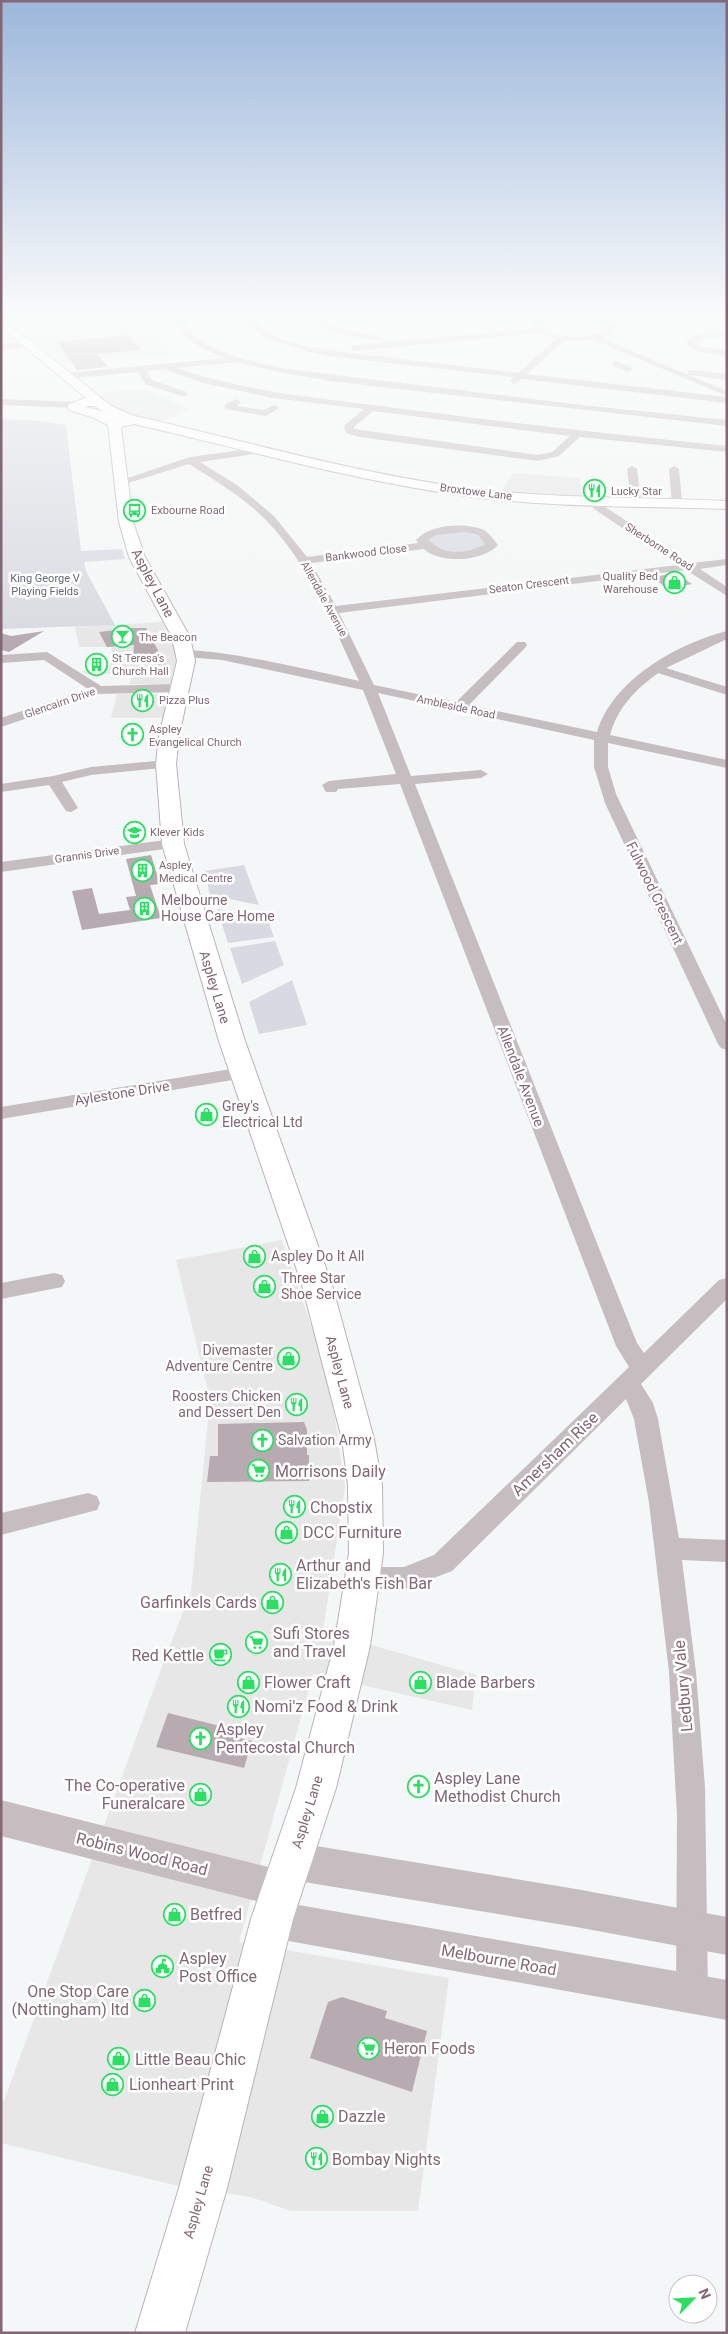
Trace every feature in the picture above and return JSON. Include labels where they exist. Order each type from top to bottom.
[{"type":"main road","name":"Aspley Lane","points":[[114,424],[124,513],[136,553],[173,619],[186,653],[186,661],[169,736],[166,764],[173,844],[203,950],[243,1073],[317,1284],[358,1439],[364,1484],[366,1525],[366,1553],[350,1656],[316,1788],[282,1890],[166,2330]]},
{"type":"main road","name":"Broxtowe Lane","points":[[152,424],[380,477],[448,489],[508,496],[727,505]]},
{"type":"street","points":[[352,424],[349,426],[349,431],[359,434],[538,458],[551,457],[560,453],[577,434]]},
{"type":"street","points":[[495,424],[577,434],[727,448]]},
{"type":"street","points":[[121,479],[146,474],[190,460],[264,450]]},
{"type":"street","name":"Allendale Avenue","points":[[190,460],[255,504],[270,518],[304,561],[332,610],[369,688],[480,966],[627,1346],[635,1376]]},
{"type":"street","points":[[674,468],[677,503]]},
{"type":"street","points":[[619,469],[645,470]]},
{"type":"street","points":[[632,469],[636,501]]},
{"type":"street","name":"Sherborne Road","points":[[594,500],[598,506],[610,515],[727,592]]},
{"type":"street","name":"Bankwood Close","points":[[304,561],[427,545],[435,552],[456,555],[485,550],[492,543],[482,533],[460,529],[430,533],[422,540],[427,545]]},
{"type":"street","name":"Seaton Crescent","points":[[332,610],[727,562]]},
{"type":"street","name":"Fulwood Crescent","points":[[727,635],[687,650],[654,668],[623,695],[611,715],[602,738],[600,765],[612,803],[727,1044]]},
{"type":"street","points":[[458,708],[522,645]]},
{"type":"street","name":"Ambleside Road","points":[[186,653],[222,656],[727,764]]},
{"type":"street","points":[[1,659],[47,656],[98,690]]},
{"type":"street","points":[[654,668],[727,691]]},
{"type":"street","name":"Glencairn Drive","points":[[1,723],[98,690],[179,688]]},
{"type":"street","points":[[1,788],[53,780],[91,771],[166,764]]},
{"type":"street","points":[[331,789],[329,785],[481,774]]},
{"type":"street","points":[[53,780],[62,791],[71,808]]},
{"type":"street","name":"Grannis Drive","points":[[1,867],[173,844]]},
{"type":"street","name":"Aylestone Drive","points":[[1,1113],[243,1073]]},
{"type":"street","points":[[1,1291],[54,1281]]},
{"type":"street","name":"Amersham Rise","points":[[362,1578],[405,1578],[443,1563],[727,1286]]},
{"type":"street","name":"Ledbury Vale","points":[[635,1376],[640,1403],[646,1419],[670,1549],[689,1758],[709,1933],[709,1998]]},
{"type":"street","points":[[1,1524],[88,1503]]},
{"type":"street","points":[[670,1549],[727,1551]]},
{"type":"street","name":"Robins Wood Road","points":[[1,1818],[282,1890]]},
{"type":"street","points":[[282,1890],[709,1933]]},
{"type":"street","name":"Melbourne Road","points":[[282,1890],[709,1998]]},
{"type":"shaded area","points":[[513,473],[580,478],[581,485],[599,485],[600,497],[502,491]]},
{"type":"shaded area","points":[[162,622],[175,648],[176,658],[170,685],[129,684],[132,674],[85,674],[83,671],[109,668],[112,647],[79,647],[75,627]]},
{"type":"shaded area","points":[[117,694],[168,694],[163,718],[111,718]]},
{"type":"shaded area","points":[[282,1240],[329,1378],[345,1487],[323,1631],[476,1675],[472,1710],[313,1674],[239,1942],[449,1978],[418,2211],[291,2211],[250,2197],[174,2185],[1,2143],[1,2109],[168,1650],[191,1592],[210,1399],[176,1260]]},
{"type":"green space","name":"King George V Playing Fields","points":[[1,424],[66,425],[81,551],[122,549],[125,559],[84,562],[87,573],[115,625],[1,629]]},
{"type":"green space","points":[[459,531],[481,536],[485,543],[480,548],[466,552],[451,551],[431,544],[430,540],[437,534]]},
{"type":"green space","points":[[244,865],[259,905],[210,895],[205,871]]},
{"type":"green space","points":[[217,909],[267,918],[274,937],[228,943]]},
{"type":"green space","points":[[275,941],[284,965],[242,984],[230,948]]},
{"type":"green space","points":[[292,980],[307,1025],[259,1034],[249,1002]]},
{"type":"building","name":"Quality Bed Warehouse","points":[[676,573],[692,584],[667,589],[653,577]]},
{"type":"building","points":[[146,628],[166,665],[133,663],[134,645],[107,647],[99,632]]},
{"type":"building","points":[[44,631],[9,652],[1,650],[1,633],[11,636]]},
{"type":"building","name":"St Teresa's Church Hall","points":[[103,654],[103,669],[90,670],[90,655]]},
{"type":"building","name":"Melbourne House Care Home","points":[[151,855],[160,884],[150,885],[161,918],[82,930],[72,891],[92,888],[99,914],[130,910],[126,897],[136,896],[126,859]]},
{"type":"building","points":[[304,1422],[307,1430],[309,1481],[207,1482],[210,1456],[218,1456],[218,1424]]},
{"type":"building","name":"Aspley Pentecostal Church","points":[[168,1713],[232,1729],[230,1736],[252,1741],[244,1768],[156,1747]]},
{"type":"building","name":"Heron Foods","points":[[342,1997],[387,2011],[385,2018],[427,2031],[412,2092],[310,2058],[328,2002]]},
{"type":"place","name":"Lucky Star","points":[[595,491]]},
{"type":"place","name":"Exbourne Road","points":[[135,510]]},
{"type":"place","name":"Quality Bed Warehouse","points":[[674,582]]},
{"type":"place","name":"The Beacon","points":[[123,637]]},
{"type":"place","name":"St Teresa's Church Hall","points":[[96,664]]},
{"type":"place","name":"Pizza Plus","points":[[143,700]]},
{"type":"place","name":"Aspley Evangelical Church","points":[[133,735]]},
{"type":"place","name":"Klever Kids","points":[[134,832]]},
{"type":"place","name":"Aspley Medical Centre","points":[[143,871]]},
{"type":"place","name":"Melbourne House Care Home","points":[[145,908]]},
{"type":"place","name":"Grey's Electrical Ltd","points":[[206,1114]]},
{"type":"place","name":"Aspley Do It All","points":[[255,1256]]},
{"type":"place","name":"Three Star Shoe Service","points":[[265,1286]]},
{"type":"place","name":"Divemaster Adventure Centre","points":[[289,1358]]},
{"type":"place","name":"Roosters Chicken and Dessert Den","points":[[297,1404]]},
{"type":"place","name":"Salvation Army","points":[[262,1440]]},
{"type":"place","name":"Morrisons Daily","points":[[259,1471]]},
{"type":"place","name":"Chopstix","points":[[294,1507]]},
{"type":"place","name":"DCC Furniture","points":[[287,1532]]},
{"type":"place","name":"Arthur and Elizabeth's Fish Bar","points":[[280,1574]]},
{"type":"place","name":"Garfinkels Cards","points":[[273,1602]]},
{"type":"place","name":"Sufi Stores and Travel","points":[[257,1642]]},
{"type":"place","name":"Red Kettle","points":[[220,1655]]},
{"type":"place","name":"Flower Craft","points":[[248,1682]]},
{"type":"place","name":"Blade Barbers","points":[[420,1682]]},
{"type":"place","name":"Nomi'z Food & Drink","points":[[238,1706]]},
{"type":"place","name":"Aspley Pentecostal Church","points":[[200,1738]]},
{"type":"place","name":"Aspley Lane Methodist Church","points":[[418,1787]]},
{"type":"place","name":"The Co-operative Funeralcare","points":[[201,1794]]},
{"type":"place","name":"Betfred","points":[[174,1914]]},
{"type":"place","name":"Aspley Post Office","points":[[163,1967]]},
{"type":"place","name":"One Stop Care (Nottingham) ltd","points":[[145,2000]]},
{"type":"place","name":"Heron Foods","points":[[368,2048]]},
{"type":"place","name":"Little Beau Chic","points":[[119,2059]]},
{"type":"place","name":"Lionheart Print","points":[[113,2084]]},
{"type":"place","name":"Dazzle","points":[[322,2116]]},
{"type":"place","name":"Bombay Nights","points":[[316,2159]]}]
